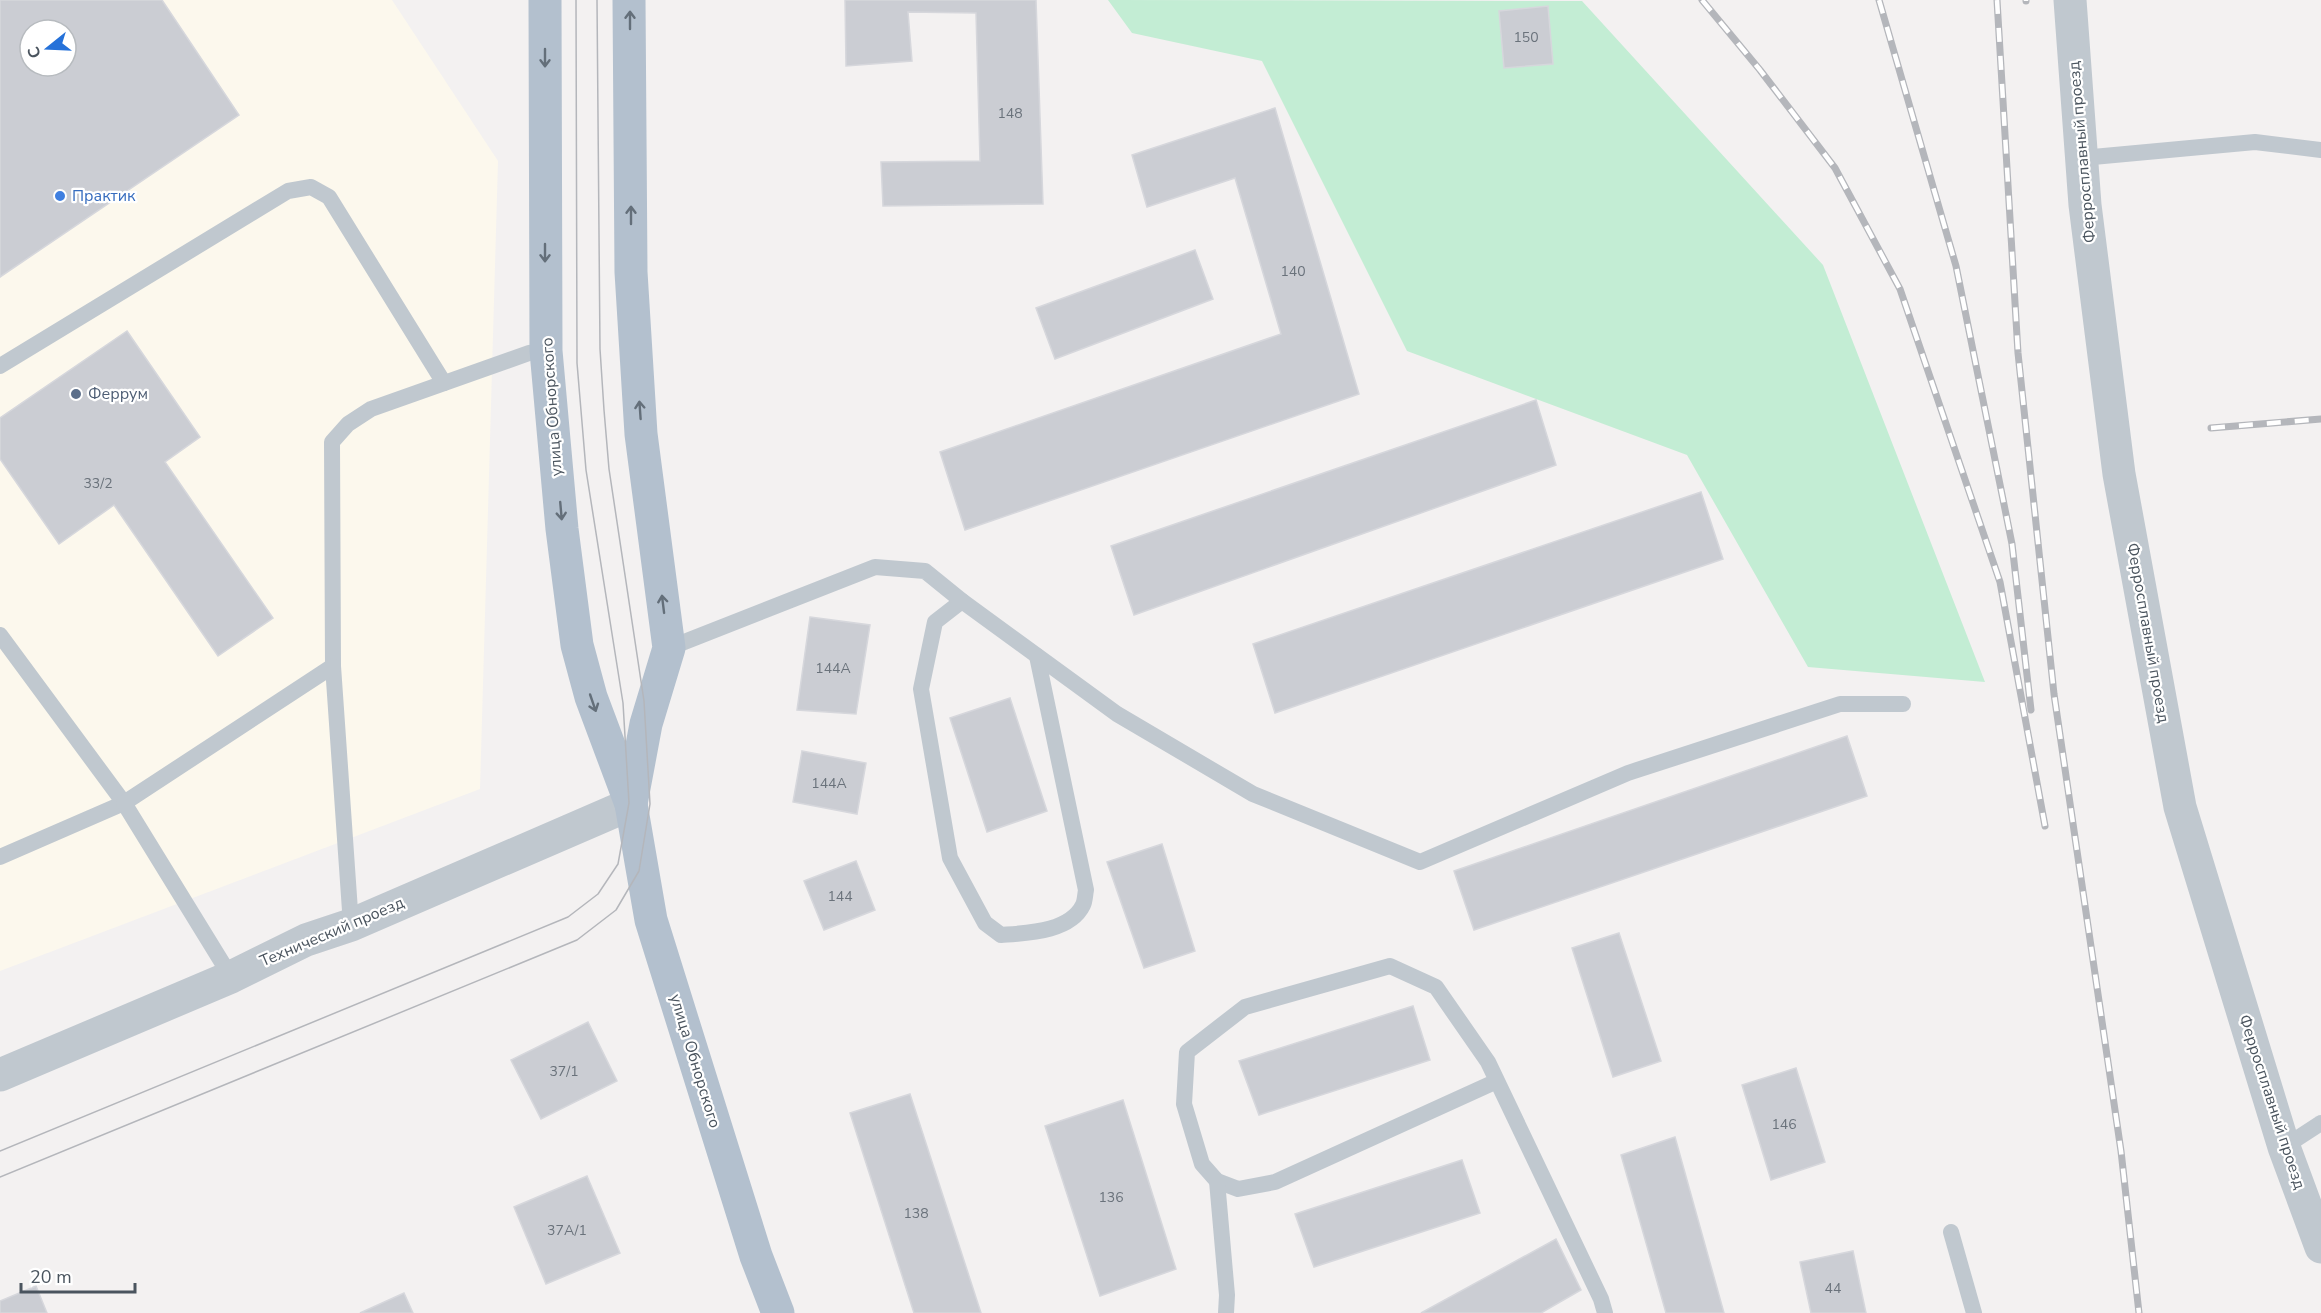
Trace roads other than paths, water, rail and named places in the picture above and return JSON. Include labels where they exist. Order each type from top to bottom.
[{"type":"main road","name":"улица Обнорского","points":[[545,0],[538,352],[577,645],[591,697],[631,804],[651,920],[756,1256],[778,1313]]},
{"type":"main road","name":"улица Обнорского","points":[[629,0],[632,283],[641,434],[669,648],[646,724],[631,804]]},
{"type":"street","name":"Ферросплавный проезд","points":[[2070,0],[2085,205],[2119,474],[2180,807],[2284,1147],[2321,1247]]},
{"type":"street","name":"Технический проезд","points":[[0,1075],[231,976],[306,940],[351,925],[631,804]]},
{"type":"lane","points":[[2082,158],[2255,142],[2321,150]]},
{"type":"lane","points":[[0,366],[288,191],[311,187],[329,197],[444,383]]},
{"type":"lane","points":[[351,925],[333,666],[332,442],[348,424],[371,409],[538,352]]},
{"type":"lane","points":[[669,648],[874,567],[925,571],[962,601],[1117,714],[1253,794],[1420,862],[1628,773],[1840,704],[1903,704]]},
{"type":"lane","points":[[962,601],[935,622],[921,689],[950,858],[985,923],[1001,935],[1031,933],[1068,922],[1083,905],[1086,890],[1036,656]]},
{"type":"lane","points":[[0,635],[124,803],[231,976]]},
{"type":"lane","points":[[0,857],[124,803],[333,666]]},
{"type":"lane","points":[[1497,1081],[1275,1182],[1238,1189],[1217,1181],[1202,1164],[1184,1104],[1187,1052],[1245,1007],[1390,966],[1436,987],[1488,1062],[1601,1299],[1605,1313]]},
{"type":"lane","points":[[2284,1147],[2321,1123]]},
{"type":"lane","points":[[1217,1181],[1227,1295],[1226,1313]]},
{"type":"lane","points":[[1951,1232],[1974,1313]]},
{"type":"tram line","points":[[0,1151],[568,917],[598,894],[618,864],[629,803],[623,703],[586,470],[577,363],[576,0]]},
{"type":"tram line","points":[[0,1177],[577,940],[616,910],[639,871],[650,804],[644,701],[609,469],[604,410],[600,349],[597,0]]},
{"type":"railway","points":[[1702,0],[1760,70],[1835,168],[1900,289],[2000,582],[2045,826]]},
{"type":"railway","points":[[1879,0],[1956,266],[2012,544],[2031,710]]},
{"type":"railway","points":[[1997,0],[2018,353],[2054,694],[2121,1151],[2139,1313]]},
{"type":"railway","points":[[2211,428],[2321,419]]},
{"type":"place","name":"Практик","points":[[60,196]]},
{"type":"place","name":"Феррум","points":[[76,394]]}]
